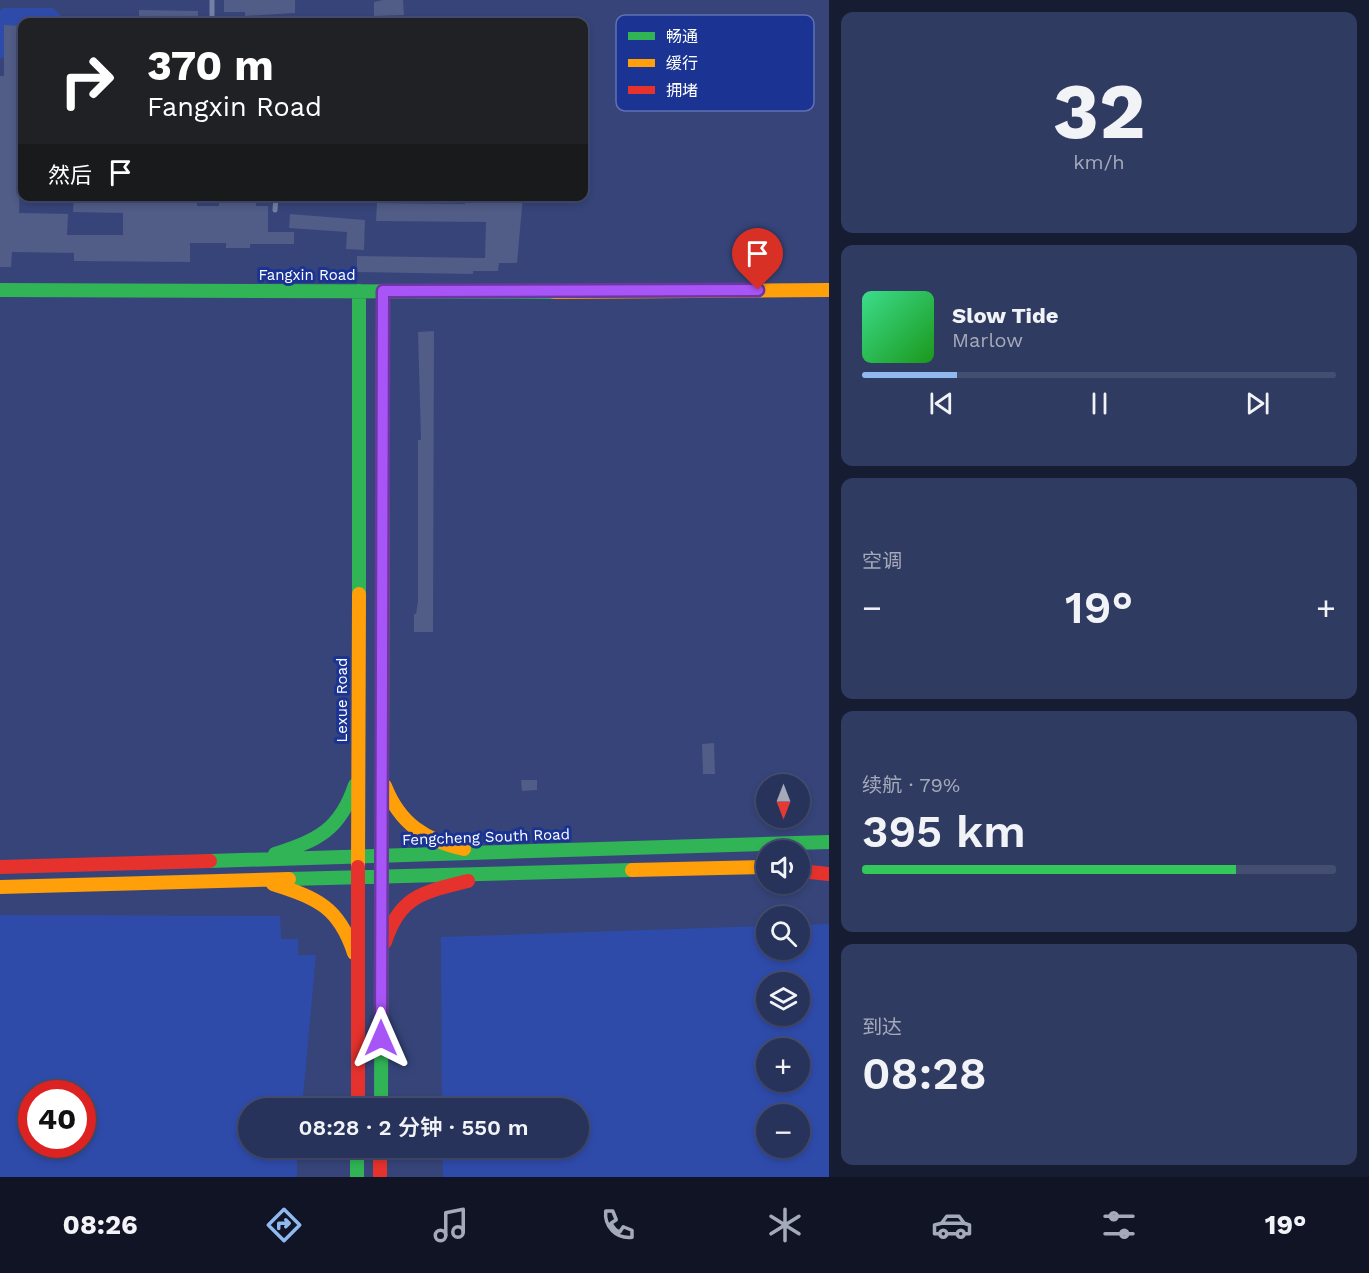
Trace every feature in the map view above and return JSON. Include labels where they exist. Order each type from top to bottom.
[{"type":"street","name":"Fangxin Road","points":[[0,290],[829,290]]},
{"type":"street","name":"Lexue Road","points":[[358,1098],[359,291]]},
{"type":"street","points":[[381,1098],[383,291]]},
{"type":"street","points":[[255,860],[323,837],[341,818],[358,770]]},
{"type":"street","points":[[382,771],[390,803],[410,828],[434,841],[496,854]]},
{"type":"street","name":"Fengcheng South Road","points":[[0,867],[496,854],[829,840]]},
{"type":"street","points":[[810,866],[829,865]]},
{"type":"street","points":[[0,887],[756,867]]},
{"type":"street","points":[[810,872],[829,874]]},
{"type":"street","points":[[381,969],[387,934],[410,899],[419,893],[496,874]]},
{"type":"street","points":[[256,880],[309,895],[328,907],[343,923],[358,968]]},
{"type":"street","points":[[357,1158],[357,1177]]},
{"type":"street","points":[[380,1177],[381,1158]]},
{"type":"lane","points":[[212,0],[212,18]]},
{"type":"lane","points":[[275,210],[276,201]]},
{"type":"shaded area","points":[[3,8],[53,8],[61,18],[18,18],[18,58],[0,58],[0,11]]},
{"type":"shaded area","points":[[0,915],[280,916],[281,939],[298,939],[298,955],[316,955],[303,1098],[238,1098],[238,1158],[297,1158],[297,1177],[0,1177]]},
{"type":"shaded area","points":[[829,924],[829,1177],[443,1177],[442,1158],[589,1158],[589,1098],[442,1098],[441,937],[756,926],[756,960],[810,960],[810,925]]},
{"type":"building","points":[[224,0],[295,0],[295,13],[245,16],[245,12],[224,12]]},
{"type":"building","points":[[403,0],[404,15],[374,16],[374,2]]},
{"type":"building","points":[[139,10],[198,11],[198,18],[139,18]]},
{"type":"building","points":[[4,25],[18,26],[19,213],[68,214],[67,235],[123,235],[123,213],[73,212],[74,201],[197,201],[197,206],[219,206],[219,201],[256,201],[256,206],[268,206],[268,232],[294,232],[294,244],[250,244],[250,248],[226,248],[226,243],[190,243],[190,262],[74,261],[74,253],[12,252],[11,267],[0,267],[0,76],[4,76]]},
{"type":"building","points":[[465,201],[523,201],[517,263],[499,263],[498,271],[473,271],[473,274],[357,272],[357,256],[485,258],[486,222],[376,221],[377,203],[465,204]]},
{"type":"building","points":[[290,214],[365,220],[364,250],[346,249],[347,232],[289,228]]},
{"type":"building","points":[[434,331],[433,632],[414,632],[414,614],[416,614],[418,601],[418,440],[421,440],[418,332]]},
{"type":"building","points":[[714,743],[715,774],[703,774],[702,744]]},
{"type":"building","points":[[521,780],[537,780],[537,790],[522,791]]},
{"type":"traffic: fast","points":[[0,290],[554,292]]},
{"type":"traffic: fast","points":[[359,291],[359,594]]},
{"type":"traffic: fast","points":[[381,1098],[382,784]]},
{"type":"traffic: fast","points":[[275,854],[304,844],[326,831],[342,813],[355,785]]},
{"type":"traffic: fast","points":[[210,861],[829,842]]},
{"type":"traffic: fast","points":[[289,879],[632,870]]},
{"type":"traffic: fast","points":[[357,1158],[357,1177]]},
{"type":"traffic: slow","points":[[554,292],[829,290]]},
{"type":"traffic: slow","points":[[382,784],[383,291]]},
{"type":"traffic: slow","points":[[358,867],[359,594]]},
{"type":"traffic: slow","points":[[385,786],[398,811],[416,828],[437,841],[464,849]]},
{"type":"traffic: slow","points":[[632,870],[756,867]]},
{"type":"traffic: slow","points":[[0,887],[289,879]]},
{"type":"traffic: slow","points":[[273,884],[302,894],[324,906],[341,925],[354,953]]},
{"type":"traffic: jam","points":[[0,867],[210,861]]},
{"type":"traffic: jam","points":[[358,867],[358,1098]]},
{"type":"traffic: jam","points":[[810,872],[829,874]]},
{"type":"traffic: jam","points":[[385,942],[391,926],[406,905],[426,893],[468,881]]},
{"type":"traffic: jam","points":[[380,1158],[380,1177]]},
{"type":"route","points":[[381,1038],[383,291],[758,290]]}]
